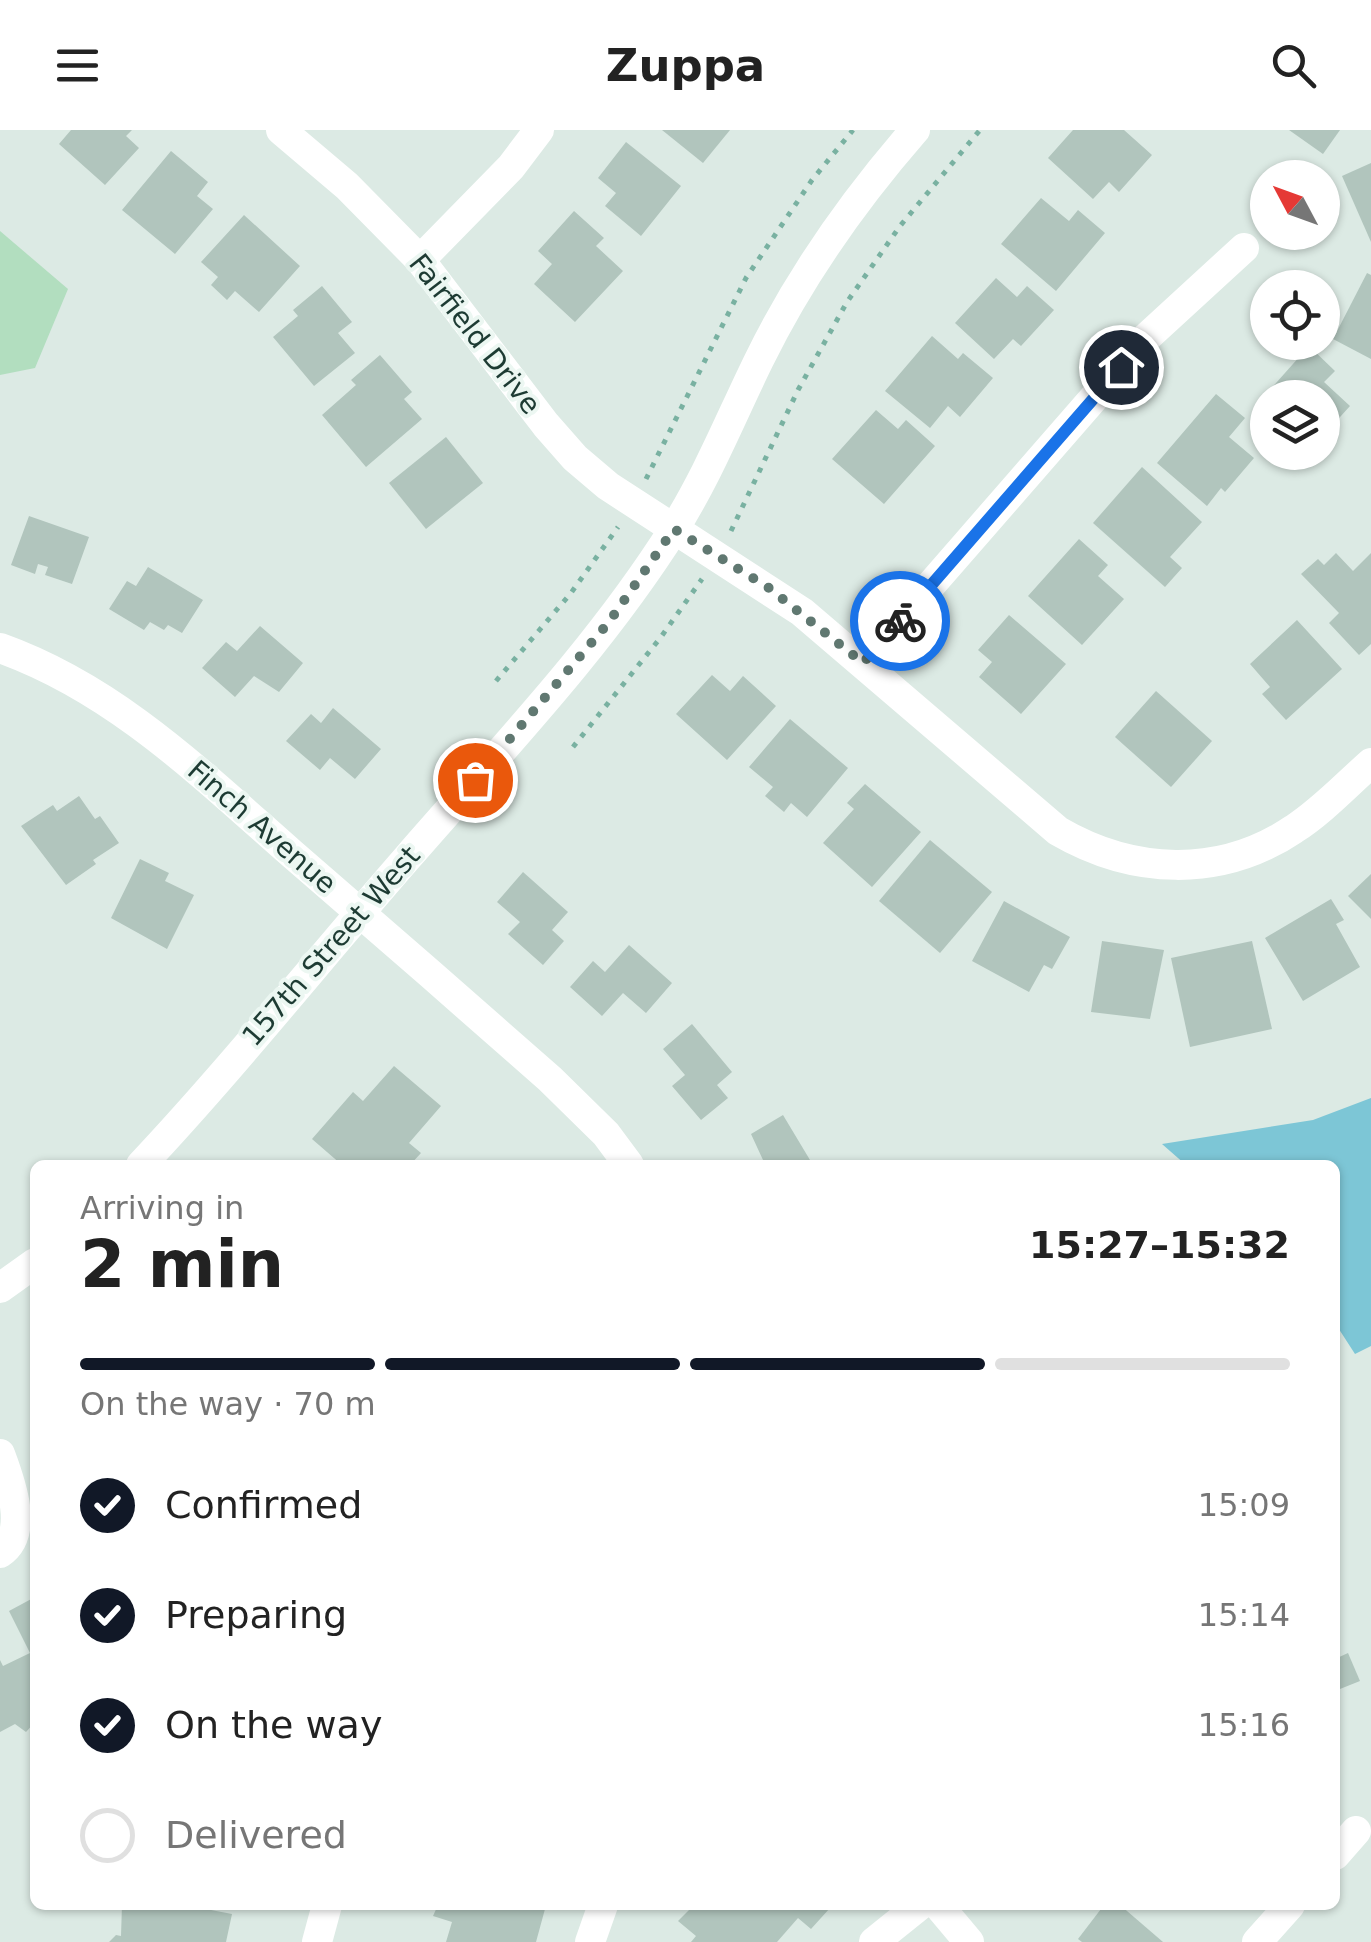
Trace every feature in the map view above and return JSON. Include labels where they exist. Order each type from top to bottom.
[{"type":"street","name":"Fairfield Drive","points":[[282,130],[347,186],[420,260],[546,426],[575,458],[608,486],[769,588],[863,663],[1058,831],[1082,845],[1136,862],[1191,866],[1219,862],[1295,829],[1371,763]]},
{"type":"street","points":[[420,260],[511,166],[538,130]]},
{"type":"street","name":"157th Street West","points":[[146,1160],[584,653],[674,529],[808,271],[836,228],[915,130]]},
{"type":"street","points":[[863,663],[1147,337],[1244,248]]},
{"type":"street","name":"Finch Avenue","points":[[0,648],[62,675],[138,722],[550,1078],[626,1160]]},
{"type":"street","points":[[0,1288],[30,1267]]},
{"type":"street","points":[[0,1454],[16,1527],[6,1550],[0,1553]]},
{"type":"street","points":[[1340,1849],[1356,1831]]},
{"type":"street","points":[[317,1942],[325,1910]]},
{"type":"street","points":[[590,1942],[600,1910]]},
{"type":"street","points":[[874,1942],[914,1910]]},
{"type":"street","points":[[942,1910],[969,1942]]},
{"type":"street","points":[[1258,1942],[1286,1910]]},
{"type":"path","points":[[648,475],[746,278],[803,192],[853,130]]},
{"type":"path","points":[[730,533],[798,390],[847,302],[882,250],[980,130]]},
{"type":"path","points":[[496,680],[571,593],[613,535]]},
{"type":"path","points":[[572,746],[662,637],[702,578]]},
{"type":"green space","points":[[0,231],[68,289],[35,368],[0,375]]},
{"type":"water","points":[[1371,1098],[1371,1346],[1355,1354],[1340,1331],[1340,1160],[1180,1160],[1162,1144],[1313,1120]]},
{"type":"building","points":[[71,130],[132,130],[126,136],[139,148],[105,185],[59,144]]},
{"type":"building","points":[[662,130],[730,130],[703,163]]},
{"type":"building","points":[[1073,130],[1124,130],[1152,155],[1119,192],[1109,182],[1093,199],[1048,158]]},
{"type":"building","points":[[1289,130],[1340,130],[1323,154]]},
{"type":"building","points":[[626,142],[681,186],[641,236],[605,206],[616,193],[598,178]]},
{"type":"building","points":[[171,151],[208,182],[197,196],[213,209],[175,254],[122,210]]},
{"type":"building","points":[[1371,163],[1371,242],[1342,176]]},
{"type":"building","points":[[1041,198],[1069,221],[1078,210],[1105,233],[1056,291],[1001,244]]},
{"type":"building","points":[[574,211],[604,238],[596,246],[623,271],[575,322],[534,284],[552,264],[538,251]]},
{"type":"building","points":[[244,215],[300,266],[259,312],[235,291],[227,300],[211,285],[218,277],[201,262]]},
{"type":"building","points":[[1367,273],[1371,275],[1371,359],[1340,343],[1340,325]]},
{"type":"building","points":[[996,278],[1017,297],[1027,286],[1054,310],[1021,346],[1013,339],[994,359],[955,323]]},
{"type":"building","points":[[322,286],[352,322],[338,333],[355,353],[314,386],[273,337],[298,316],[293,310]]},
{"type":"building","points":[[932,336],[958,359],[963,353],[993,378],[960,417],[948,406],[930,428],[885,391]]},
{"type":"building","points":[[380,355],[412,392],[404,399],[422,419],[366,467],[322,415],[356,385],[351,380]]},
{"type":"building","points":[[1296,360],[1324,360],[1335,371],[1326,380],[1279,380]]},
{"type":"building","points":[[1216,394],[1245,418],[1229,437],[1250,455],[1250,463],[1207,506],[1157,463]]},
{"type":"building","points":[[1340,397],[1350,406],[1340,417]]},
{"type":"building","points":[[876,410],[898,429],[906,420],[935,446],[884,504],[832,459]]},
{"type":"building","points":[[446,437],[483,483],[426,529],[389,483]]},
{"type":"building","points":[[1142,467],[1202,522],[1170,557],[1182,568],[1165,587],[1093,523]]},
{"type":"building","points":[[29,516],[89,537],[72,584],[45,575],[48,567],[38,564],[35,574],[11,565]]},
{"type":"building","points":[[1079,539],[1108,565],[1098,576],[1124,599],[1082,645],[1028,596]]},
{"type":"building","points":[[1336,553],[1353,571],[1371,553],[1371,644],[1359,655],[1329,623],[1339,613],[1301,574],[1318,559],[1324,565]]},
{"type":"building","points":[[148,567],[203,600],[182,633],[168,625],[164,630],[150,622],[144,630],[109,609],[127,581],[136,586]]},
{"type":"building","points":[[1009,615],[1066,664],[1021,714],[979,677],[992,662],[978,650]]},
{"type":"building","points":[[1297,620],[1342,669],[1286,720],[1262,694],[1270,687],[1250,664]]},
{"type":"building","points":[[260,626],[303,663],[279,692],[254,676],[235,697],[202,668],[226,642],[237,651]]},
{"type":"building","points":[[712,675],[730,691],[743,676],[776,706],[727,760],[676,714]]},
{"type":"building","points":[[1156,691],[1212,741],[1171,787],[1115,737]]},
{"type":"building","points":[[333,708],[381,749],[355,779],[330,758],[320,770],[286,741],[311,714],[321,723]]},
{"type":"building","points":[[790,719],[848,768],[807,817],[791,803],[784,812],[765,796],[773,787],[749,767]]},
{"type":"building","points":[[865,784],[921,832],[872,887],[823,843],[854,809],[847,803]]},
{"type":"building","points":[[79,796],[95,819],[100,816],[119,843],[66,885],[21,826],[53,805],[57,811]]},
{"type":"building","points":[[930,840],[992,892],[940,953],[879,901]]},
{"type":"building","points":[[140,859],[169,873],[165,881],[194,895],[167,949],[111,918]]},
{"type":"building","points":[[523,872],[568,912],[552,930],[564,941],[543,965],[508,934],[520,922],[497,902]]},
{"type":"building","points":[[1371,874],[1371,919],[1348,896]]},
{"type":"building","points":[[1331,899],[1344,920],[1336,924],[1360,967],[1303,1001],[1265,938]]},
{"type":"building","points":[[1004,901],[1070,937],[1052,969],[1044,965],[1029,992],[972,961]]},
{"type":"building","points":[[1102,941],[1164,950],[1150,1019],[1091,1012]]},
{"type":"building","points":[[1252,941],[1272,1029],[1190,1047],[1171,958]]},
{"type":"building","points":[[629,945],[672,983],[646,1013],[623,993],[602,1016],[570,987],[593,961],[605,972]]},
{"type":"building","points":[[692,1024],[732,1072],[717,1085],[728,1098],[701,1120],[672,1086],[685,1075],[663,1049]]},
{"type":"building","points":[[394,1066],[441,1106],[409,1143],[421,1153],[415,1160],[336,1160],[312,1139],[353,1092],[363,1101]]},
{"type":"building","points":[[783,1115],[810,1160],[763,1160],[751,1134]]},
{"type":"building","points":[[30,1600],[30,1653],[9,1611]]},
{"type":"building","points":[[30,1653],[30,1728],[26,1732],[15,1724],[0,1732],[0,1660],[3,1666]]},
{"type":"building","points":[[1348,1653],[1360,1681],[1340,1689],[1340,1657]]},
{"type":"building","points":[[122,1910],[211,1910],[232,1914],[226,1942],[109,1942],[116,1935],[121,1936]]},
{"type":"building","points":[[436,1910],[545,1910],[536,1942],[446,1942],[452,1922],[433,1916]]},
{"type":"building","points":[[689,1910],[828,1910],[811,1929],[798,1918],[777,1942],[691,1942],[696,1936],[678,1921]]},
{"type":"building","points":[[1100,1910],[1126,1910],[1163,1942],[1082,1942],[1078,1939]]},
{"type":"way so far","points":[[475,780],[609,622],[674,529],[769,588],[863,663],[900,621]]},
{"type":"route","points":[[900,621],[1121,367]]}]
